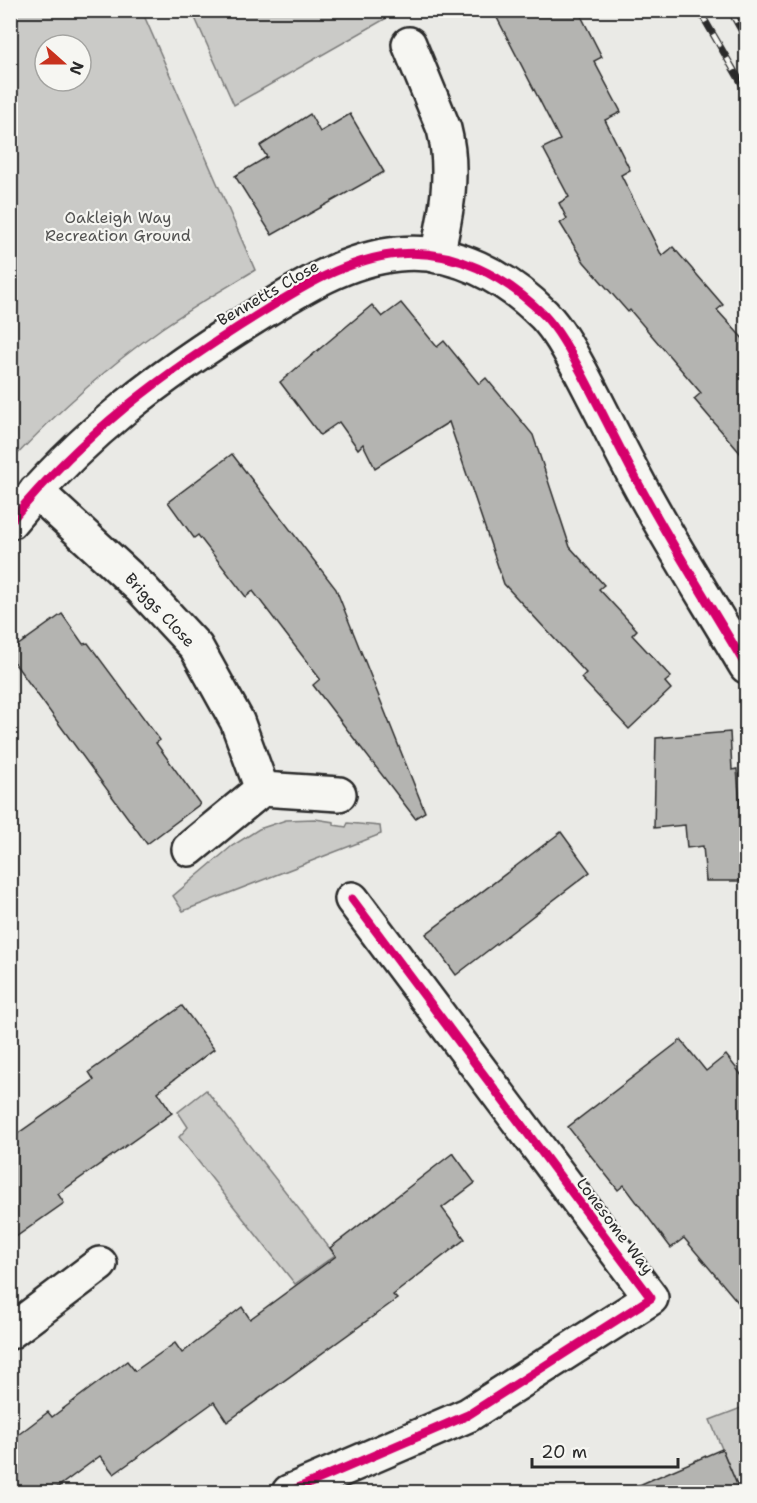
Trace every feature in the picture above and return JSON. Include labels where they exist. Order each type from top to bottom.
[{"type":"street","points":[[409,45],[448,144],[450,168],[447,208],[437,256]]},
{"type":"street","name":"Bennetts Close","points":[[10,522],[36,491],[90,436],[186,360],[302,288],[334,272],[372,259],[400,254],[437,256],[472,265],[508,284],[557,330],[635,479],[747,666]]},
{"type":"street","name":"Briggs Close","points":[[36,491],[142,589],[196,647],[237,721],[262,789]]},
{"type":"street","points":[[189,849],[262,789],[339,794]]},
{"type":"street","name":"Lonesome Way","points":[[289,1492],[468,1415],[651,1298],[352,899]]},
{"type":"street","points":[[10,1332],[100,1264]]},
{"type":"green space","name":"Oakleigh Way Recreation Ground","points":[[11,10],[142,11],[255,270],[173,320],[102,374],[46,425],[11,461]]},
{"type":"green space","points":[[192,11],[399,11],[234,105]]},
{"type":"green space","points":[[315,819],[334,822],[334,825],[346,827],[348,823],[380,826],[381,834],[183,911],[173,896],[232,846],[259,829],[286,820]]},
{"type":"green space","points":[[206,1090],[335,1255],[295,1284],[179,1137],[188,1127],[178,1112]]},
{"type":"green space","points":[[746,1406],[746,1492],[740,1492],[710,1420]]},
{"type":"building","points":[[493,10],[578,10],[602,57],[594,61],[621,112],[605,120],[630,170],[621,175],[662,256],[673,247],[723,305],[717,310],[747,343],[747,461],[694,399],[701,393],[630,310],[628,312],[584,262],[560,223],[567,219],[559,203],[569,197],[543,148],[560,140]]},
{"type":"building","points":[[310,114],[320,132],[350,114],[384,172],[272,235],[235,176],[267,157],[260,146]]},
{"type":"building","points":[[401,303],[437,347],[444,341],[479,384],[486,378],[533,435],[570,547],[604,585],[599,589],[637,630],[632,635],[671,677],[665,682],[671,689],[629,729],[581,678],[586,673],[504,584],[449,422],[375,468],[363,444],[358,449],[339,422],[320,435],[280,382],[372,305],[382,317]]},
{"type":"building","points":[[232,454],[336,589],[425,812],[415,818],[313,685],[320,679],[253,591],[246,597],[198,535],[194,538],[168,502]]},
{"type":"building","points":[[62,614],[83,644],[88,643],[160,740],[156,743],[200,804],[147,844],[10,657],[10,651]]},
{"type":"building","points":[[730,732],[732,770],[737,769],[740,805],[747,804],[747,881],[706,881],[703,846],[687,848],[685,825],[654,828],[656,738]]},
{"type":"building","points":[[561,832],[590,872],[456,975],[426,934]]},
{"type":"building","points":[[182,1006],[214,1049],[158,1092],[172,1113],[58,1194],[64,1203],[10,1241],[10,1139],[94,1080],[89,1072]]},
{"type":"building","points":[[681,1040],[706,1071],[726,1055],[747,1082],[747,1313],[684,1238],[671,1248],[624,1185],[618,1190],[568,1127]]},
{"type":"building","points":[[453,1153],[475,1183],[442,1208],[465,1239],[393,1295],[397,1299],[227,1422],[214,1402],[114,1474],[100,1456],[51,1492],[10,1492],[10,1441],[48,1412],[52,1417],[127,1361],[135,1371],[175,1343],[182,1353],[242,1307],[250,1319],[336,1256],[330,1248]]},
{"type":"building","points":[[722,1449],[740,1492],[623,1492]]},
{"type":"railway","points":[[699,10],[746,91]]},
{"type":"railway","points":[[730,10],[746,39]]},
{"type":"cycle path","points":[[10,522],[66,460],[125,407],[189,360],[275,304],[308,284],[361,262],[398,254],[419,253],[439,256],[459,261],[496,277],[529,301],[555,328],[581,372],[661,523],[746,666]]},
{"type":"cycle path","points":[[289,1492],[468,1415],[651,1298],[352,899]]}]
